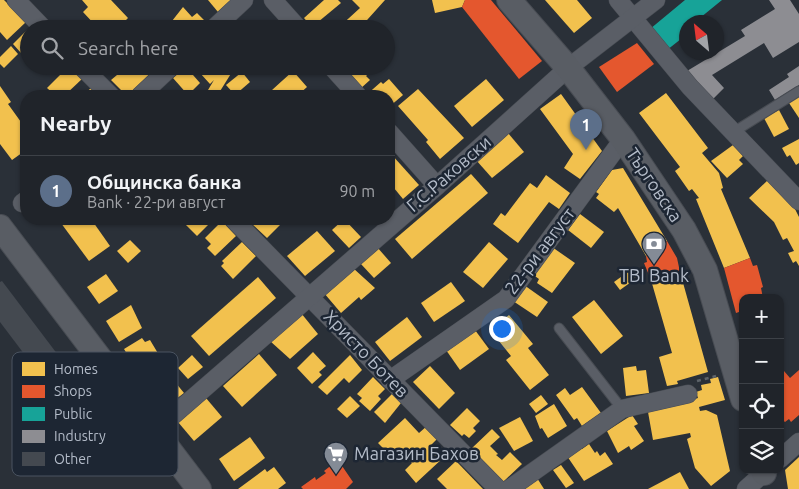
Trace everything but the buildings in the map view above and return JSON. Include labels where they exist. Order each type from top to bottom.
[{"type":"street","points":[[16,0],[35,20]]},
{"type":"street","points":[[223,20],[244,0]]},
{"type":"street","points":[[274,0],[291,20]]},
{"type":"street","name":"Търговска","points":[[509,0],[568,68],[623,139],[684,230],[705,270],[739,385]]},
{"type":"street","points":[[618,0],[690,87],[799,201]]},
{"type":"street","name":"Г.С.Раковски","points":[[395,221],[568,68],[656,0]]},
{"type":"street","points":[[90,75],[104,90]]},
{"type":"street","points":[[146,90],[162,75]]},
{"type":"street","points":[[340,75],[353,90]]},
{"type":"street","points":[[395,139],[436,186]]},
{"type":"street","name":"22-ри август","points":[[390,380],[506,299],[623,139]]},
{"type":"street","name":"Христо Ботев","points":[[239,225],[498,489]]},
{"type":"street","name":"Г.С.Раковски","points":[[178,410],[391,225]]},
{"type":"street","points":[[0,227],[94,352]]},
{"type":"street","points":[[509,489],[622,409],[688,394]]},
{"type":"street","points":[[784,457],[799,442]]},
{"type":"street","points":[[178,462],[199,489]]},
{"type":"street","points":[[746,489],[766,474]]},
{"type":"lane","points":[[732,133],[799,91]]},
{"type":"lane","points":[[558,328],[622,409]]},
{"type":"path","points":[[688,394],[698,381],[735,371]]},
{"type":"place","name":"Общинска банка","points":[[586,150]]},
{"type":"place","name":"TBI Bank","points":[[654,265]]},
{"type":"place","name":"Магазин Бахов","points":[[336,475]]}]
